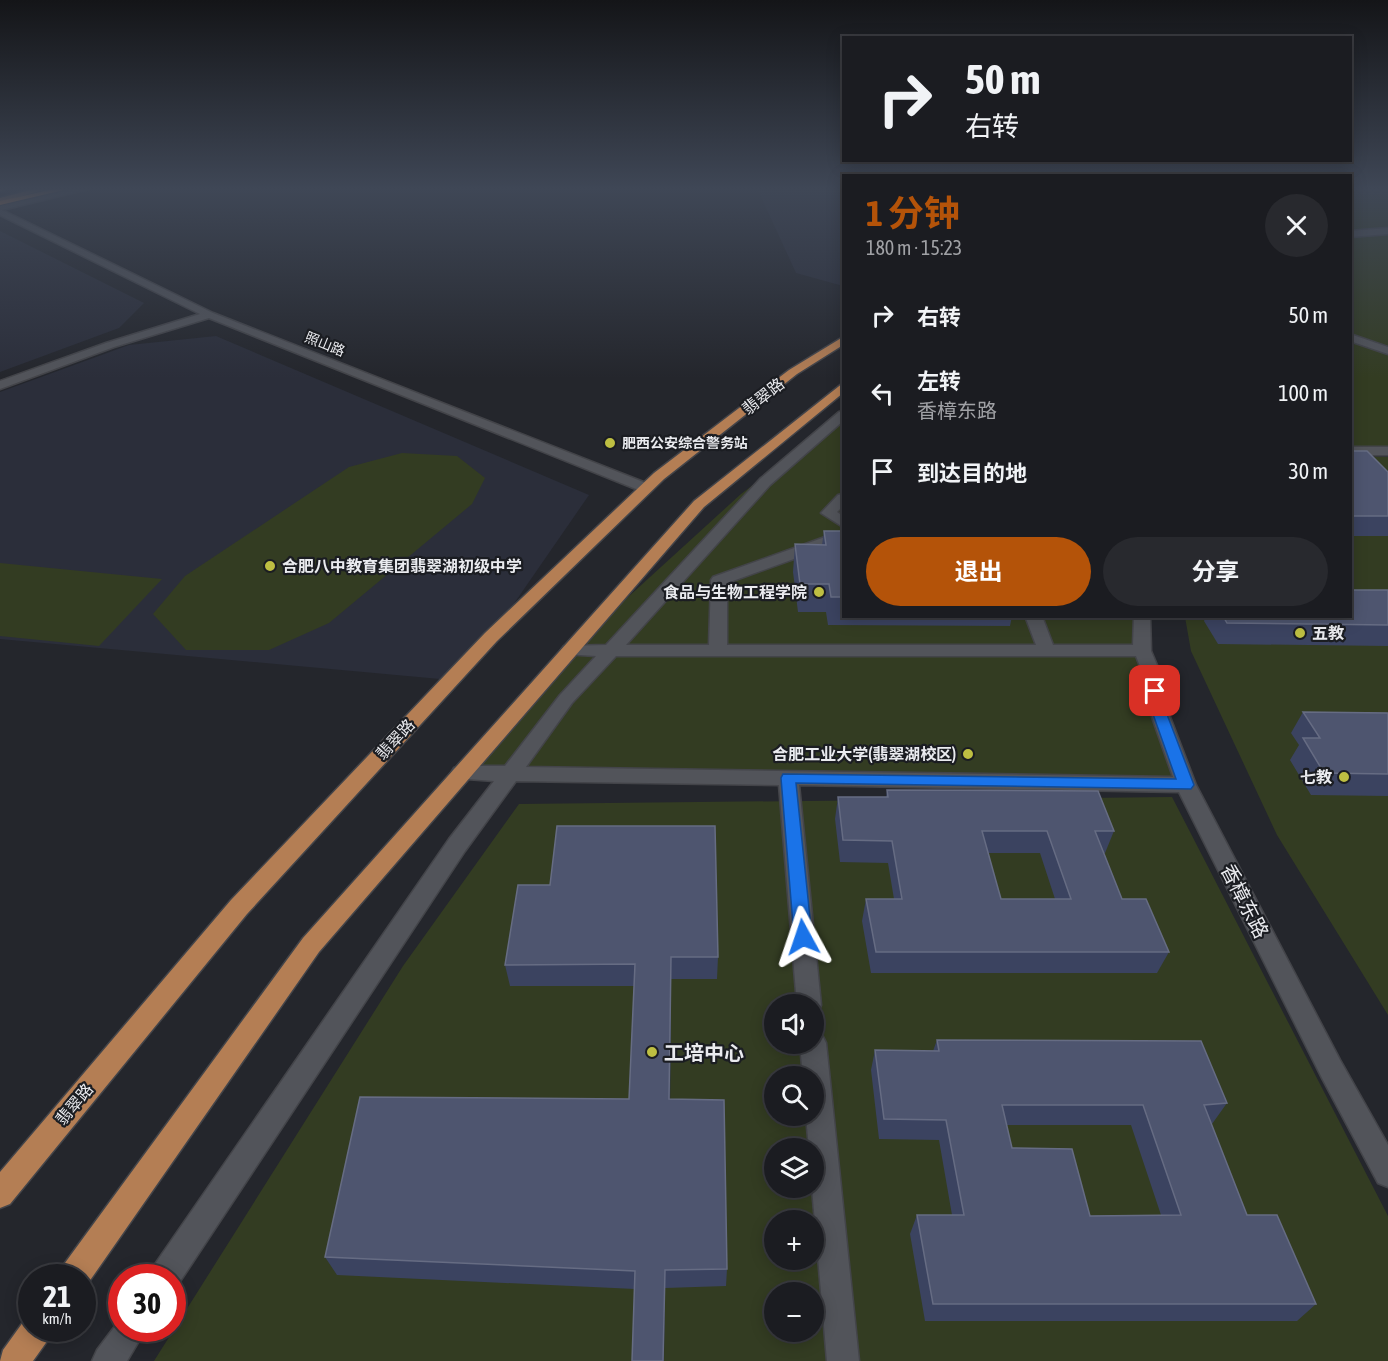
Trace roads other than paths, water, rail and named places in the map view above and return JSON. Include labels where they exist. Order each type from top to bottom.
[{"type":"main road","name":"翡翠路","points":[[0,1194],[239,907],[491,637],[646,488],[793,372],[842,341]]},
{"type":"main road","points":[[83,1264],[310,945],[699,504],[842,388]]},
{"type":"main road","points":[[14,1361],[28,1342]]},
{"type":"street","name":"照山路","points":[[83,252],[209,315],[646,488]]},
{"type":"street","points":[[0,385],[110,345],[209,315]]},
{"type":"street","points":[[1352,338],[1388,351]]},
{"type":"street","points":[[173,1264],[457,845],[566,699],[765,482],[842,416]]},
{"type":"street","points":[[1352,451],[1388,451]]},
{"type":"street","points":[[842,499],[828,513],[842,523]]},
{"type":"street","points":[[718,650],[719,580],[825,542],[842,542]]},
{"type":"street","points":[[1034,618],[1047,651]]},
{"type":"street","name":"香樟东路","points":[[1142,618],[1142,651],[1153,677],[1161,717],[1186,785],[1330,1069],[1388,1173]]},
{"type":"street","points":[[570,650],[1142,651]]},
{"type":"street","points":[[461,773],[1186,785]]},
{"type":"street","points":[[788,778],[808,994]]},
{"type":"street","points":[[814,1054],[843,1361]]},
{"type":"street","points":[[108,1361],[121,1342]]},
{"type":"place","name":"肥西公安综合警务站","points":[[610,443]]},
{"type":"place","name":"合肥八中教育集团翡翠湖初级中学","points":[[270,566]]},
{"type":"place","name":"食品与生物工程学院","points":[[819,592]]},
{"type":"place","name":"五教","points":[[1300,633]]},
{"type":"place","name":"合肥工业大学(翡翠湖校区)","points":[[968,754]]},
{"type":"place","name":"七教","points":[[1344,777]]},
{"type":"place","name":"工培中心","points":[[652,1052]]}]
